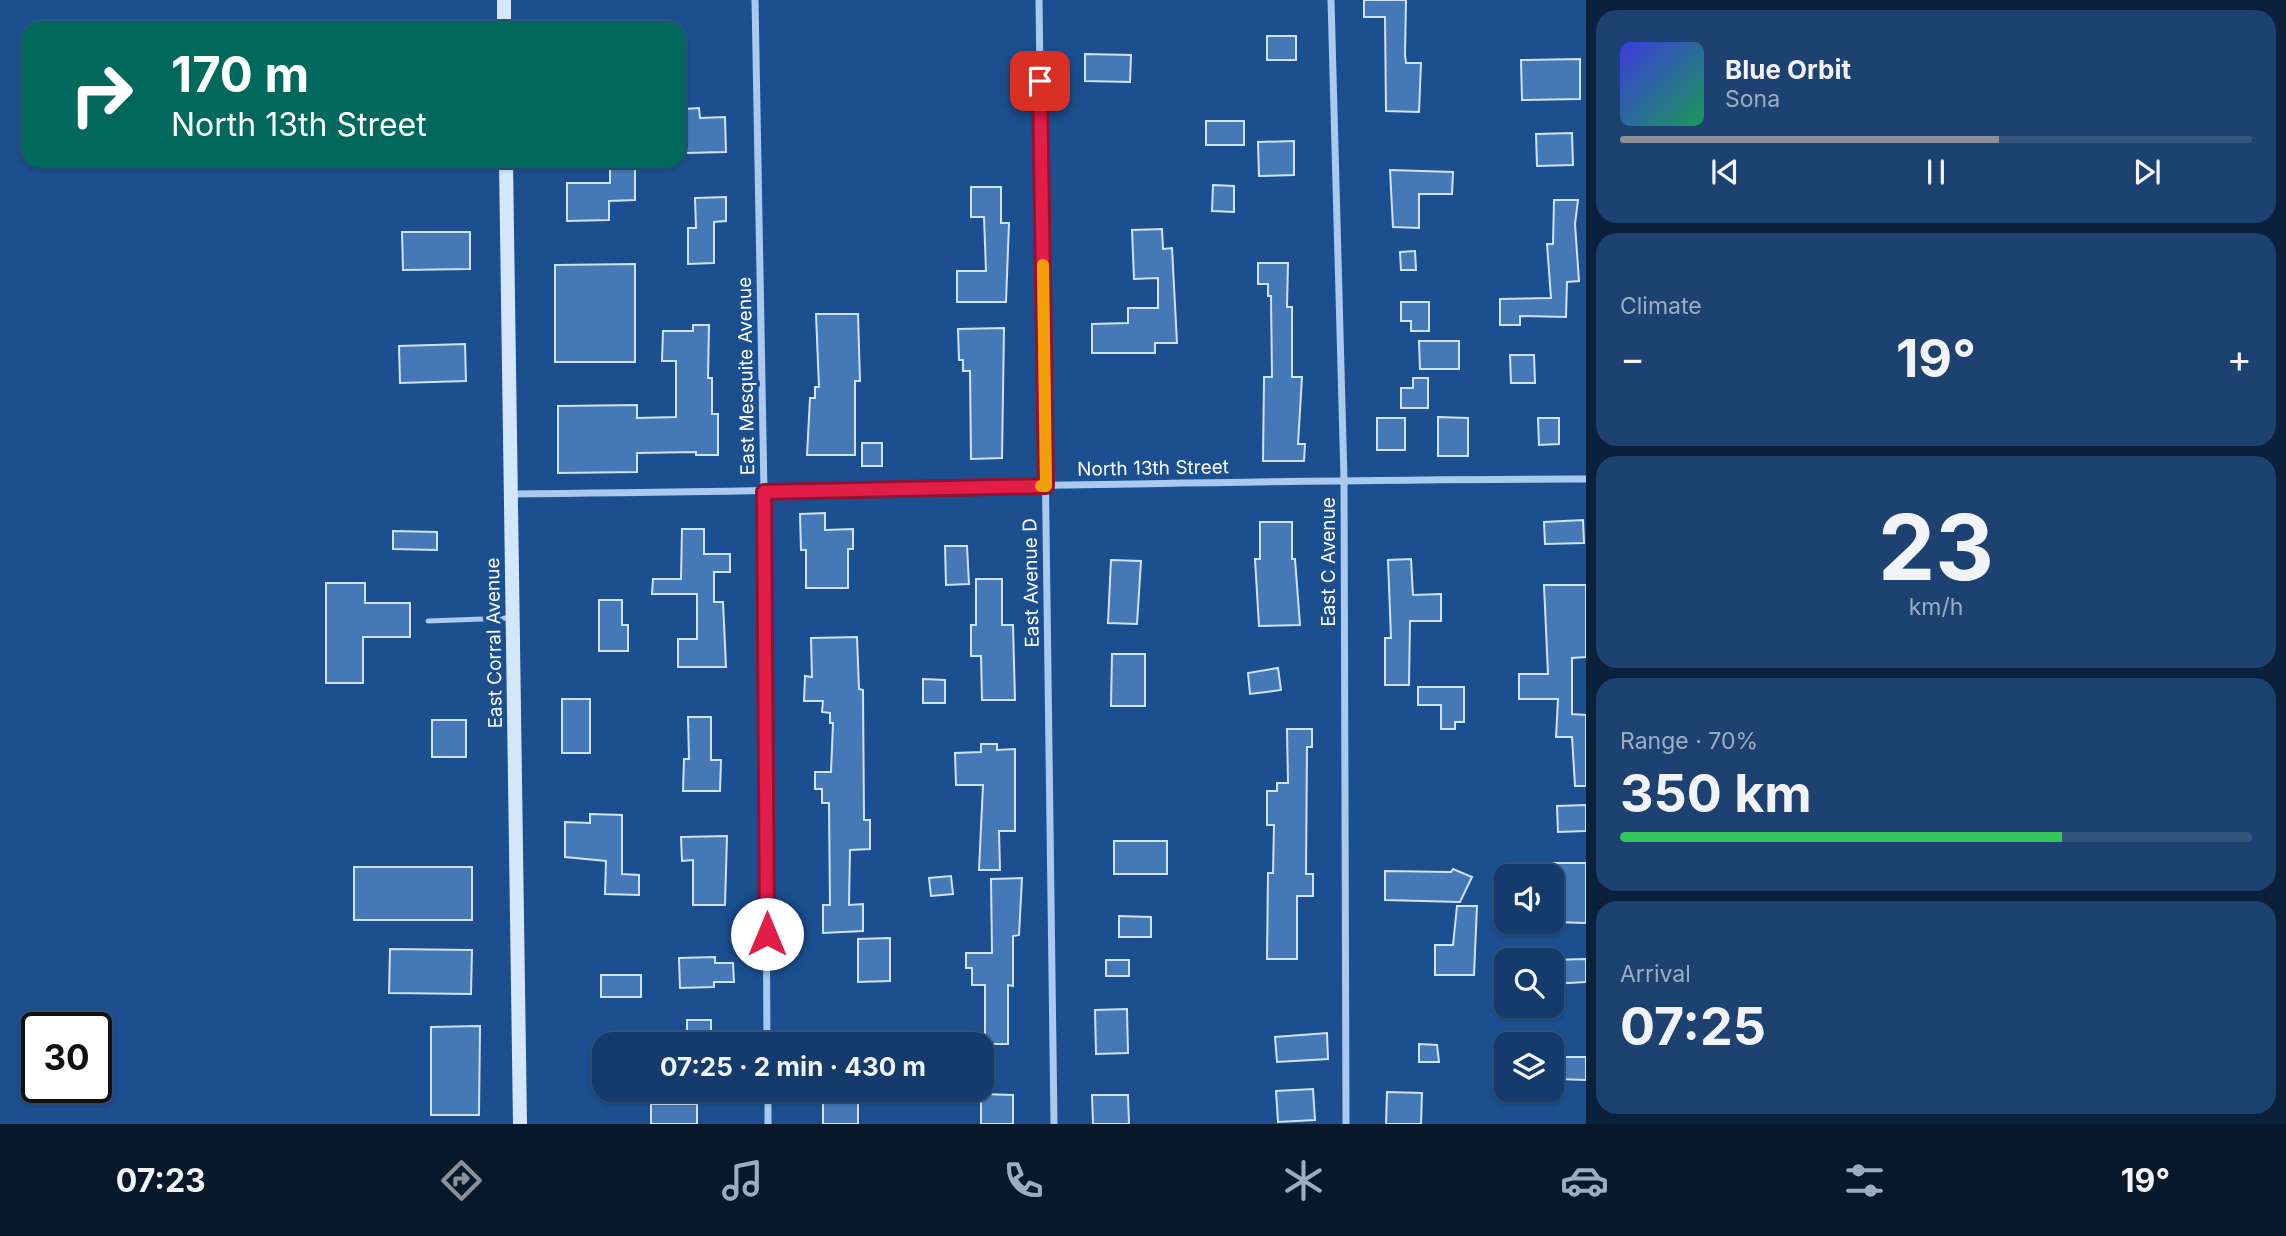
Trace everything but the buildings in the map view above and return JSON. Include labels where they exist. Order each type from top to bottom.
[{"type":"main road","points":[[504,0],[505,21]]},
{"type":"main road","name":"East Corral Avenue","points":[[506,168],[520,1124]]},
{"type":"street","name":"East Mesquite Avenue","points":[[755,0],[764,492],[767,1032]]},
{"type":"street","name":"East Avenue D","points":[[1039,0],[1054,1124]]},
{"type":"street","name":"East C Avenue","points":[[1331,0],[1344,479],[1346,1124]]},
{"type":"street","name":"North 13th Street","points":[[511,494],[764,492],[1344,479],[1586,479]]},
{"type":"street","points":[[768,1102],[768,1124]]},
{"type":"lane","points":[[428,621],[513,618]]},
{"type":"slow traffic","points":[[1041,486],[1046,486],[1043,265]]},
{"type":"route","points":[[767,934],[764,492],[1046,486],[1040,81]]}]
